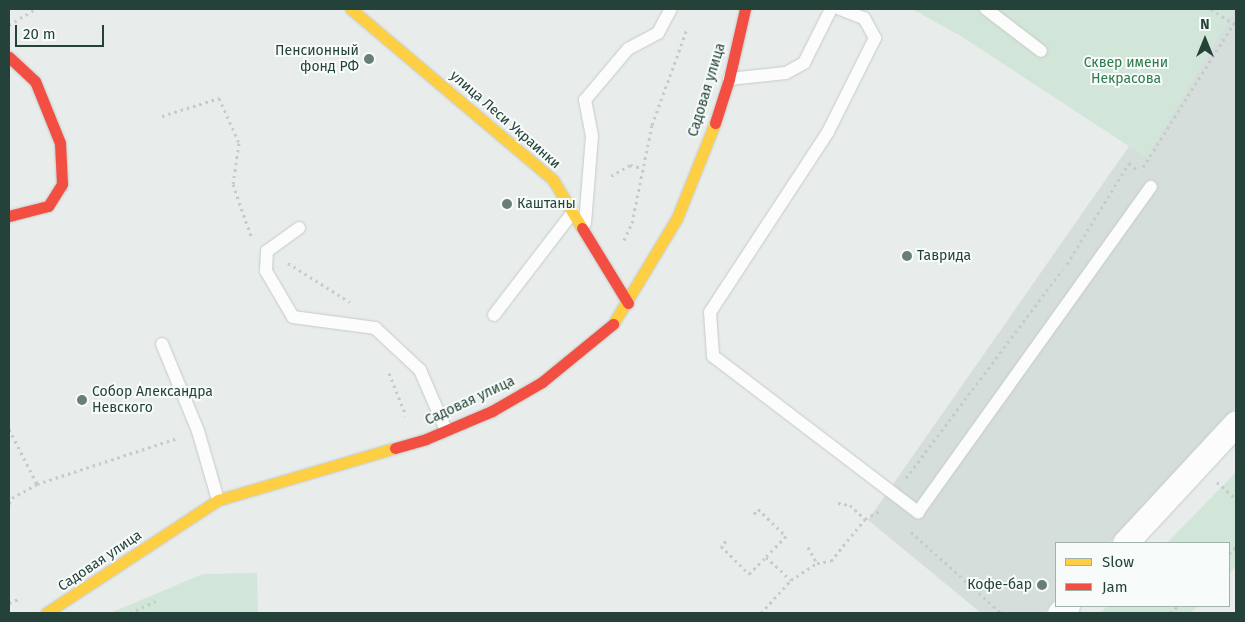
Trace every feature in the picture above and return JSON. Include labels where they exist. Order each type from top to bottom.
[{"type":"main road","name":"улица Леси Украинки","points":[[351,9],[553,180],[585,228],[628,303]]},
{"type":"main road","name":"Садовая улица","points":[[46,613],[218,500],[426,439],[492,411],[542,382],[613,324],[628,303],[677,218],[710,137],[729,79],[745,9]]},
{"type":"main road","points":[[9,57],[35,82],[60,143],[62,184],[48,206],[9,216]]},
{"type":"street","points":[[1126,542],[1236,423]]},
{"type":"lane","points":[[585,228],[592,136],[585,100],[628,49],[658,33],[671,9]]},
{"type":"lane","points":[[729,79],[786,73],[804,63],[831,9]]},
{"type":"lane","points":[[840,9],[864,18],[875,38],[828,132],[710,312],[713,356],[918,512],[1151,187]]},
{"type":"lane","points":[[986,9],[1041,51]]},
{"type":"lane","points":[[494,315],[574,210]]},
{"type":"lane","points":[[299,228],[267,251],[266,272],[293,317],[375,328],[420,370],[446,430]]},
{"type":"lane","points":[[162,344],[198,431],[218,500]]},
{"type":"path","points":[[9,25],[36,9]]},
{"type":"path","points":[[1211,9],[1235,25]]},
{"type":"path","points":[[995,356],[1066,265],[1129,163],[1140,173],[1235,25],[1236,20]]},
{"type":"path","points":[[620,249],[632,223],[652,125],[688,22]]},
{"type":"path","points":[[162,116],[219,98],[239,143],[233,184],[254,244]]},
{"type":"path","points":[[267,251],[348,299]]},
{"type":"path","points":[[400,396],[408,424]]},
{"type":"path","points":[[9,430],[37,484]]},
{"type":"path","points":[[9,504],[12,498],[37,484],[198,431]]},
{"type":"path","points":[[838,504],[850,506],[865,519]]},
{"type":"path","points":[[726,541],[721,546],[748,574],[786,536],[758,509],[754,514]]},
{"type":"path","points":[[905,527],[1001,613]]},
{"type":"path","points":[[808,547],[817,563]]},
{"type":"path","points":[[766,557],[791,580]]},
{"type":"path","points":[[130,613],[158,600]]},
{"type":"shaded area","points":[[1215,9],[1236,9],[1236,407],[1110,542],[1055,542],[1055,601],[1044,613],[981,613],[868,520],[1148,119]]},
{"type":"green space","name":"Сквер имени Некрасова","points":[[912,9],[1235,9],[1147,158],[959,35]]},
{"type":"green space","points":[[1236,472],[1236,566],[1230,573],[1230,542],[1168,542]]},
{"type":"green space","points":[[257,573],[258,613],[110,613],[203,574]]},
{"type":"green space","points":[[1106,607],[1197,607],[1191,613],[1100,613]]},
{"type":"traffic: slow","points":[[351,9],[553,180],[582,228]]},
{"type":"traffic: slow","points":[[613,324],[677,218],[715,123]]},
{"type":"traffic: slow","points":[[46,613],[218,500],[395,448]]},
{"type":"traffic: jam","points":[[715,123],[729,79],[745,9]]},
{"type":"traffic: jam","points":[[9,57],[35,81],[60,143],[62,184],[48,206],[9,216]]},
{"type":"traffic: jam","points":[[582,228],[628,303]]},
{"type":"traffic: jam","points":[[395,448],[426,439],[492,411],[542,382],[613,324]]},
{"type":"place","name":"Пенсионный фонд РФ","points":[[369,59]]},
{"type":"place","name":"Каштаны","points":[[507,204]]},
{"type":"place","name":"Таврида","points":[[907,256]]},
{"type":"place","name":"Собор Александра Невского","points":[[82,400]]},
{"type":"place","name":"Кофе-бар","points":[[1042,585]]}]
